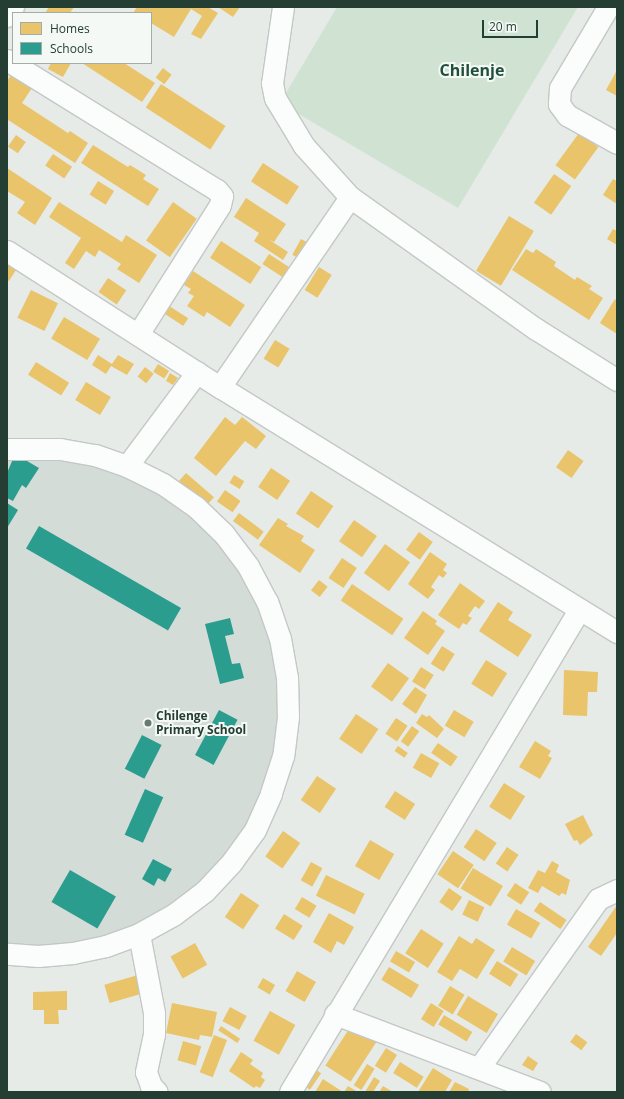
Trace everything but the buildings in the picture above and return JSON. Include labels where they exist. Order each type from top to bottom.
[{"type":"street","points":[[7,16],[13,7]]},
{"type":"street","points":[[282,7],[272,84],[275,98],[304,146],[350,197],[536,329],[617,380]]},
{"type":"street","points":[[608,7],[560,88],[559,104],[567,115],[617,143]]},
{"type":"street","points":[[13,64],[217,190],[222,196],[220,205],[138,334]]},
{"type":"street","points":[[220,387],[350,197]]},
{"type":"street","points":[[7,251],[220,387],[579,610],[617,632]]},
{"type":"street","points":[[127,466],[197,372]]},
{"type":"street","points":[[7,449],[60,449],[95,455],[127,466],[163,484],[196,507],[224,534],[248,566],[267,601],[280,638],[287,677],[288,717],[283,756],[272,794],[250,836],[232,862],[205,891],[173,915],[139,934],[106,946],[72,953],[38,956],[7,954]]},
{"type":"street","points":[[290,1092],[335,1014],[579,610]]},
{"type":"street","points":[[479,1068],[598,899],[617,890]]},
{"type":"street","points":[[139,934],[154,1013],[154,1034],[146,1072],[151,1086],[157,1092]]},
{"type":"street","points":[[335,1014],[540,1092]]},
{"type":"shaded area","name":"Chilenge Primary School","points":[[26,445],[150,478],[269,587],[298,672],[279,775],[249,842],[142,941],[7,957],[7,451]]},
{"type":"green space","points":[[337,7],[578,7],[458,208],[280,103]]},
{"type":"place","name":"Chilenge Primary School","points":[[148,723]]},
{"type":"district","name":"Chilenje","points":[[472,70]]}]
